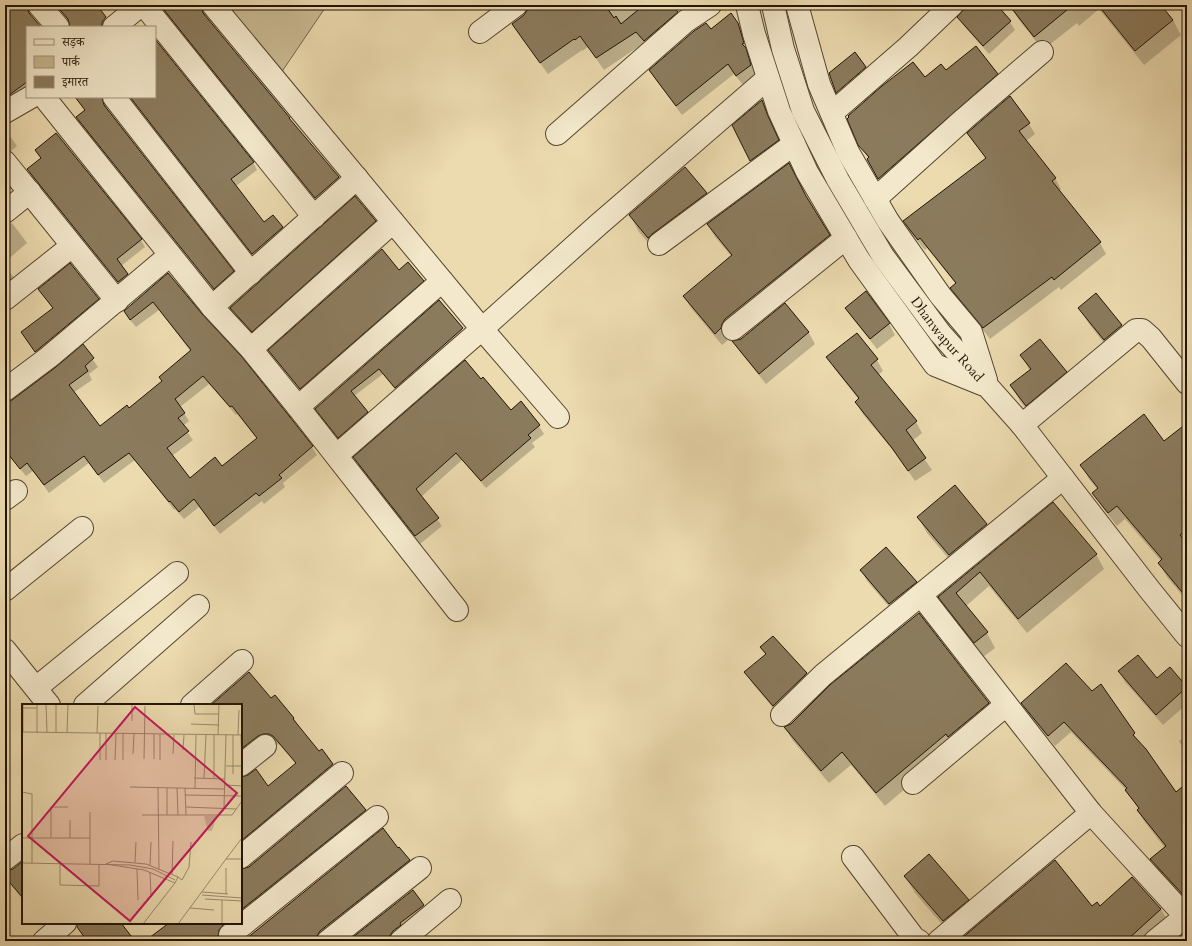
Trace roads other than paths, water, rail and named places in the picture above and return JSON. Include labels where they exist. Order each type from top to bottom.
[{"type":"street","points":[[39,5],[57,26]]},
{"type":"street","points":[[115,26],[141,5]]},
{"type":"street","points":[[144,5],[314,218]]},
{"type":"street","points":[[213,5],[482,329],[558,417]]},
{"type":"street","points":[[480,32],[516,5]]},
{"type":"street","points":[[557,134],[686,21],[710,5]]},
{"type":"street","points":[[747,5],[754,34],[779,111],[807,172],[859,260],[935,365],[987,385]]},
{"type":"street","name":"Dhanwapur Road","points":[[773,5],[783,49],[803,111],[838,180],[883,256],[940,333],[1022,425],[1148,589],[1187,636]]},
{"type":"street","points":[[797,5],[820,84],[848,152],[888,221],[940,295],[971,332],[987,385]]},
{"type":"street","points":[[832,113],[908,47],[952,5]]},
{"type":"street","points":[[875,199],[964,119],[1042,52]]},
{"type":"street","points":[[337,455],[482,329],[598,225],[768,78]]},
{"type":"street","points":[[45,98],[212,307],[251,349],[337,455],[457,610]]},
{"type":"street","points":[[115,98],[251,273]]},
{"type":"street","points":[[659,244],[794,144]]},
{"type":"street","points":[[5,162],[117,301]]},
{"type":"street","points":[[212,307],[314,218],[357,178]]},
{"type":"street","points":[[5,212],[30,192]]},
{"type":"street","points":[[251,349],[394,222]]},
{"type":"street","points":[[733,329],[846,238]]},
{"type":"street","points":[[5,299],[72,246]]},
{"type":"street","points":[[5,390],[49,357],[170,255]]},
{"type":"street","points":[[298,407],[442,281]]},
{"type":"street","points":[[1022,425],[1136,330],[1142,330],[1151,338],[1187,383]]},
{"type":"street","points":[[782,715],[823,675],[1063,478]]},
{"type":"street","points":[[5,590],[82,528]]},
{"type":"street","points":[[5,650],[42,697],[177,573]]},
{"type":"street","points":[[921,595],[1091,813],[1186,916],[1155,941]]},
{"type":"street","points":[[86,704],[198,606]]},
{"type":"street","points":[[193,704],[242,661]]},
{"type":"street","points":[[913,784],[1006,705]]},
{"type":"street","points":[[242,764],[265,746]]},
{"type":"street","points":[[242,856],[342,773]]},
{"type":"street","points":[[939,941],[1091,813]]},
{"type":"street","points":[[242,922],[378,817]]},
{"type":"street","points":[[5,859],[22,846]]},
{"type":"street","points":[[853,857],[914,938],[919,941]]},
{"type":"street","points":[[328,941],[420,868]]},
{"type":"street","points":[[401,941],[450,900]]},
{"type":"street","points":[[44,941],[64,924]]},
{"type":"street","points":[[228,933],[240,924]]}]
